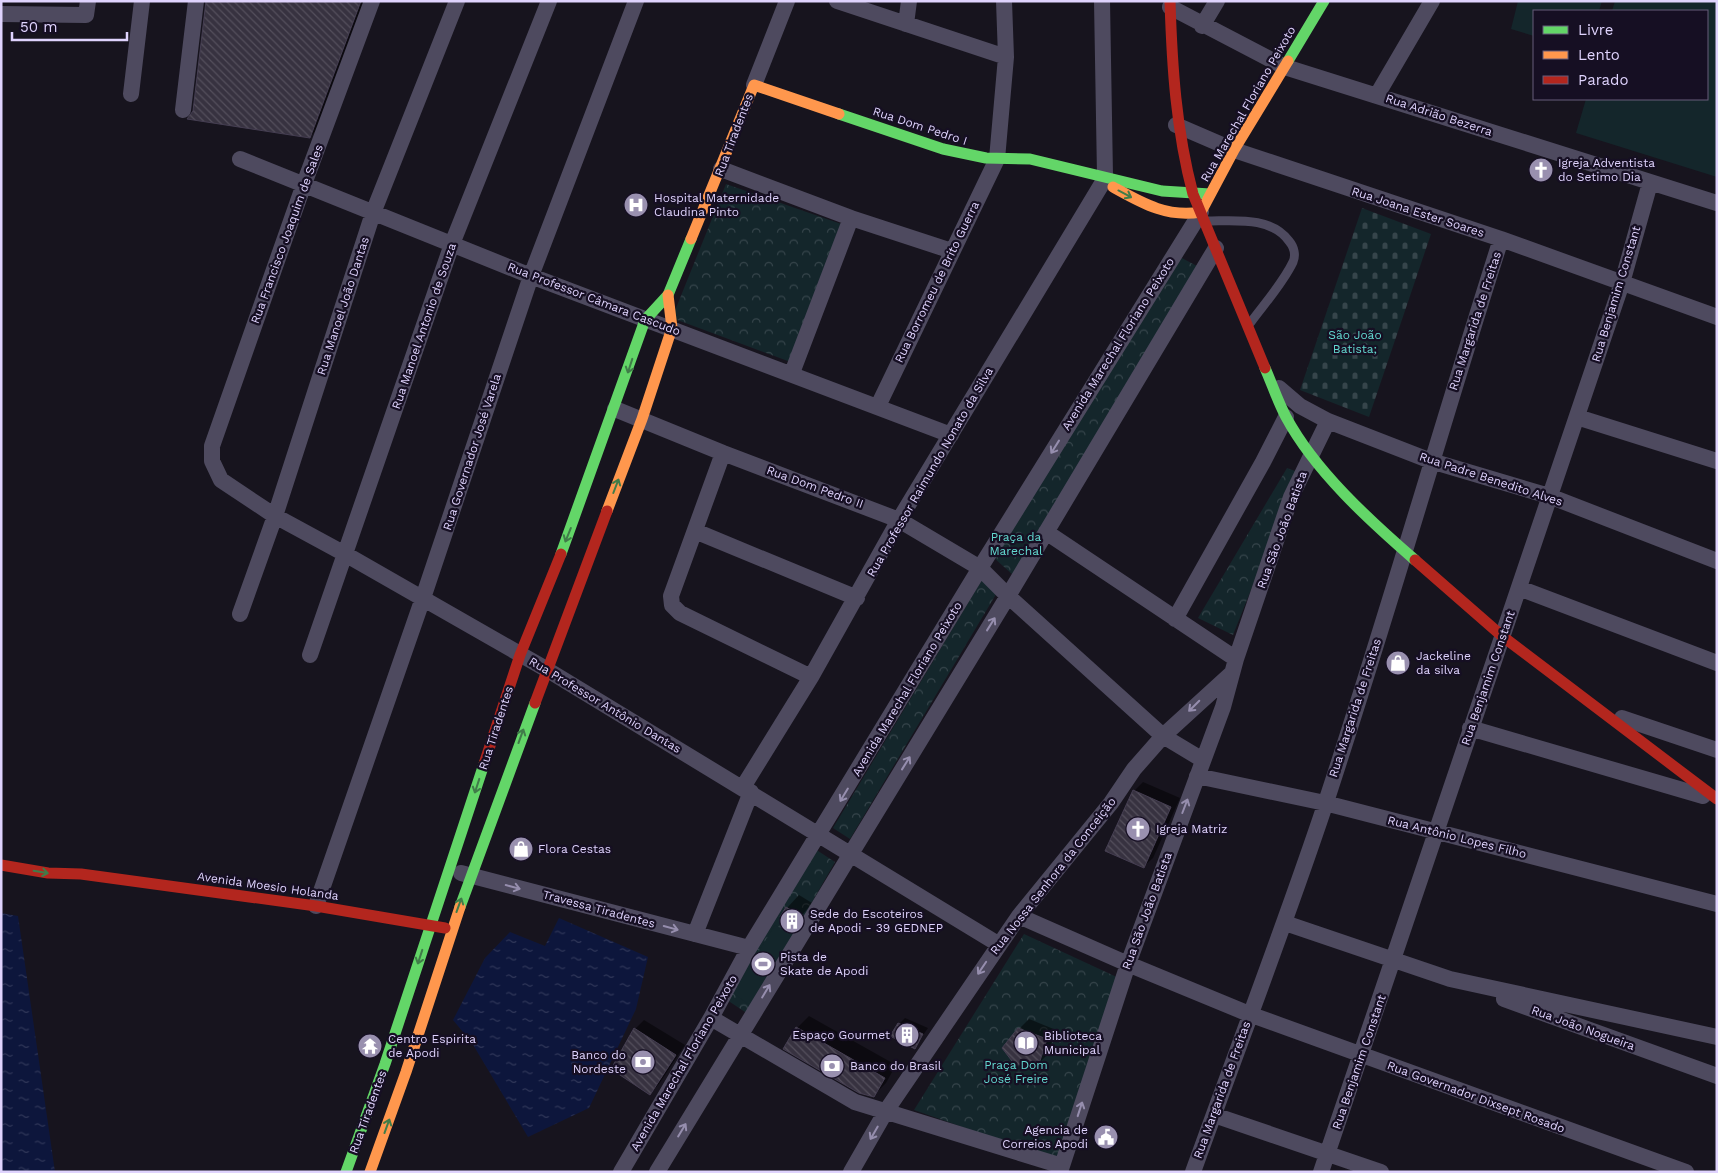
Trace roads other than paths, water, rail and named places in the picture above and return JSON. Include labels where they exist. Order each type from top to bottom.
[{"type":"main road","name":"Rua Marechal Floriano Peixoto","points":[[1202,216],[1210,194],[1234,150],[1324,1]]},
{"type":"main road","points":[[1170,4],[1176,125],[1182,160],[1193,194],[1286,416],[1310,455],[1336,484],[1405,551],[1502,636],[1717,799]]},
{"type":"main road","name":"Rua Dom Pedro I","points":[[754,85],[943,149],[971,156],[997,159],[1030,159],[1104,179],[1193,194]]},
{"type":"main road","name":"Rua Tiradentes","points":[[346,1172],[385,1064],[520,656],[577,514],[645,320],[668,295],[754,85]]},
{"type":"main road","name":"Rua Dom Pedro I","points":[[1104,179],[1160,211],[1202,216]]},
{"type":"main road","name":"Rua Marechal Floriano Peixoto","points":[[1193,194],[1210,194]]},
{"type":"main road","name":"Rua Tiradentes","points":[[370,1172],[406,1072],[450,930],[546,669],[642,419],[672,328],[668,295]]},
{"type":"main road","points":[[48,861],[81,874]]},
{"type":"main road","points":[[1,865],[48,873],[81,874]]},
{"type":"main road","name":"Avenida Moesio Holanda","points":[[81,874],[316,906],[450,930]]},
{"type":"street","points":[[131,94],[142,1]]},
{"type":"street","points":[[183,110],[196,1]]},
{"type":"street","name":"Rua Francisco Joaquim de Sales","points":[[214,468],[211,454],[212,446],[304,184],[372,1]]},
{"type":"street","name":"Rua Manoel João Dantas","points":[[240,614],[275,516],[373,213],[457,1]]},
{"type":"street","name":"Rua Manoel Antonio de Souza","points":[[310,655],[452,244],[549,1]]},
{"type":"street","name":"Rua Governador José Varela","points":[[316,906],[424,598],[531,276],[636,1]]},
{"type":"street","name":"Rua Tiradentes","points":[[754,85],[787,1]]},
{"type":"street","points":[[837,1],[1006,57]]},
{"type":"street","points":[[906,24],[910,1]]},
{"type":"street","points":[[997,159],[1006,57],[1004,1]]},
{"type":"street","points":[[1102,1],[1104,179]]},
{"type":"street","points":[[1202,26],[1216,1]]},
{"type":"street","points":[[1377,95],[1432,1]]},
{"type":"street","name":"Rua Adrião Bezerra","points":[[1170,4],[1202,26],[1285,67],[1717,203]]},
{"type":"street","points":[[1,14],[87,8]]},
{"type":"street","name":"Rua Joana Ester Soares","points":[[1176,125],[1234,150],[1501,239],[1717,317]]},
{"type":"street","name":"Rua Professor Câmara Cascudo","points":[[240,159],[531,276],[951,434]]},
{"type":"street","name":"Rua Borromeu de Brito Guerra","points":[[878,406],[997,159]]},
{"type":"street","points":[[721,169],[851,218],[952,251]]},
{"type":"street","name":"Rua Professor Raimundo Nonato da Silva","points":[[695,934],[747,790],[900,520],[1104,179]]},
{"type":"street","name":"Rua Benjamim Constant","points":[[1322,1172],[1395,959],[1470,728],[1520,588],[1622,283],[1650,183]]},
{"type":"street","name":"Avenida Marechal Floriano Peixoto","points":[[622,1172],[749,948],[819,836],[980,568],[1202,216]]},
{"type":"street","points":[[792,373],[851,218]]},
{"type":"street","name":"Rua Margarida de Freitas","points":[[1193,1172],[1249,1014],[1285,923],[1325,803],[1501,239]]},
{"type":"street","points":[[657,1172],[739,1034],[1008,596],[1216,248]]},
{"type":"street","name":"Rua Padre Benedito Alves","points":[[1274,384],[1300,406],[1328,421],[1431,461],[1550,496],[1717,561]]},
{"type":"street","name":"Rua Dom Pedro II","points":[[615,410],[900,520],[980,568],[1008,596],[1164,736],[1203,760]]},
{"type":"street","points":[[1175,619],[1263,462],[1286,416]]},
{"type":"street","points":[[1577,417],[1717,461]]},
{"type":"street","name":"Rua São João Batista","points":[[1061,1169],[1128,964],[1223,707],[1230,674],[1291,497],[1328,421]]},
{"type":"street","points":[[723,453],[671,603],[680,613],[811,676]]},
{"type":"street","name":"Rua Professor Antônio Dantas","points":[[214,468],[221,480],[275,516],[424,598],[520,656],[546,669],[998,944]]},
{"type":"street","points":[[577,514],[603,522]]},
{"type":"street","points":[[695,531],[857,598]]},
{"type":"street","points":[[1046,532],[1236,658]]},
{"type":"street","points":[[1520,588],[1717,662]]},
{"type":"street","name":"Rua Nossa Senhora da Conceição","points":[[851,1172],[886,1111],[998,944],[1019,916],[1111,803],[1134,769],[1164,736],[1230,674]]},
{"type":"street","points":[[1603,711],[1717,750]]},
{"type":"street","points":[[1470,728],[1717,799]]},
{"type":"street","name":"Rua Antônio Lopes Filho","points":[[1196,776],[1325,803],[1717,904]]},
{"type":"street","name":"Travessa Tiradentes","points":[[450,869],[749,948]]},
{"type":"street","name":"Rua Governador Dixsept Rosado","points":[[1019,916],[1249,1014],[1686,1172]]},
{"type":"street","name":"Rua João Nogueira","points":[[1285,923],[1395,959],[1717,1076]]},
{"type":"street","name":"Rua João Nogueira","points":[[1450,979],[1717,1037]]},
{"type":"street","points":[[711,1018],[855,1102],[1061,1169]]},
{"type":"street","points":[[385,1064],[406,1072]]},
{"type":"street","points":[[1214,1115],[1382,1172]]},
{"type":"lane","points":[[1202,216],[1265,224],[1283,233],[1294,247],[1294,260],[1249,324]]},
{"type":"water","points":[[1,913],[18,916],[55,1172],[1,1172]]},
{"type":"water","points":[[559,918],[648,957],[636,1009],[589,1108],[528,1137],[472,1043],[453,1020],[485,958],[510,932],[545,946]]},
{"type":"place","name":"Igreja Adventista do Setimo Dia","points":[[1541,170]]},
{"type":"place","name":"Hospital Maternidade Claudina Pinto","points":[[636,205]]},
{"type":"place","name":"Jackeline da silva","points":[[1398,663]]},
{"type":"place","name":"Igreja Matriz","points":[[1138,829]]},
{"type":"place","name":"Flora Cestas","points":[[521,849]]},
{"type":"place","name":"Sede do Escoteiros de Apodi - 39 GEDNEP","points":[[792,921]]},
{"type":"place","name":"Pista de Skate de Apodi","points":[[763,964]]},
{"type":"place","name":"Espaço Gourmet","points":[[907,1035]]},
{"type":"place","name":"Biblioteca Municipal","points":[[1026,1043]]},
{"type":"place","name":"Centro Espirita de Apodi","points":[[370,1046]]},
{"type":"place","name":"Banco do Nordeste","points":[[643,1062]]},
{"type":"place","name":"Banco do Brasil","points":[[832,1066]]},
{"type":"place","name":"Agencia de Correios Apodi","points":[[1106,1137]]},
{"type":"park label","name":"São João Batista;","points":[[1355,342]]},
{"type":"park label","name":"Praça da Marechal","points":[[1016,544]]},
{"type":"park label","name":"Praça Dom José Freire","points":[[1016,1072]]}]
